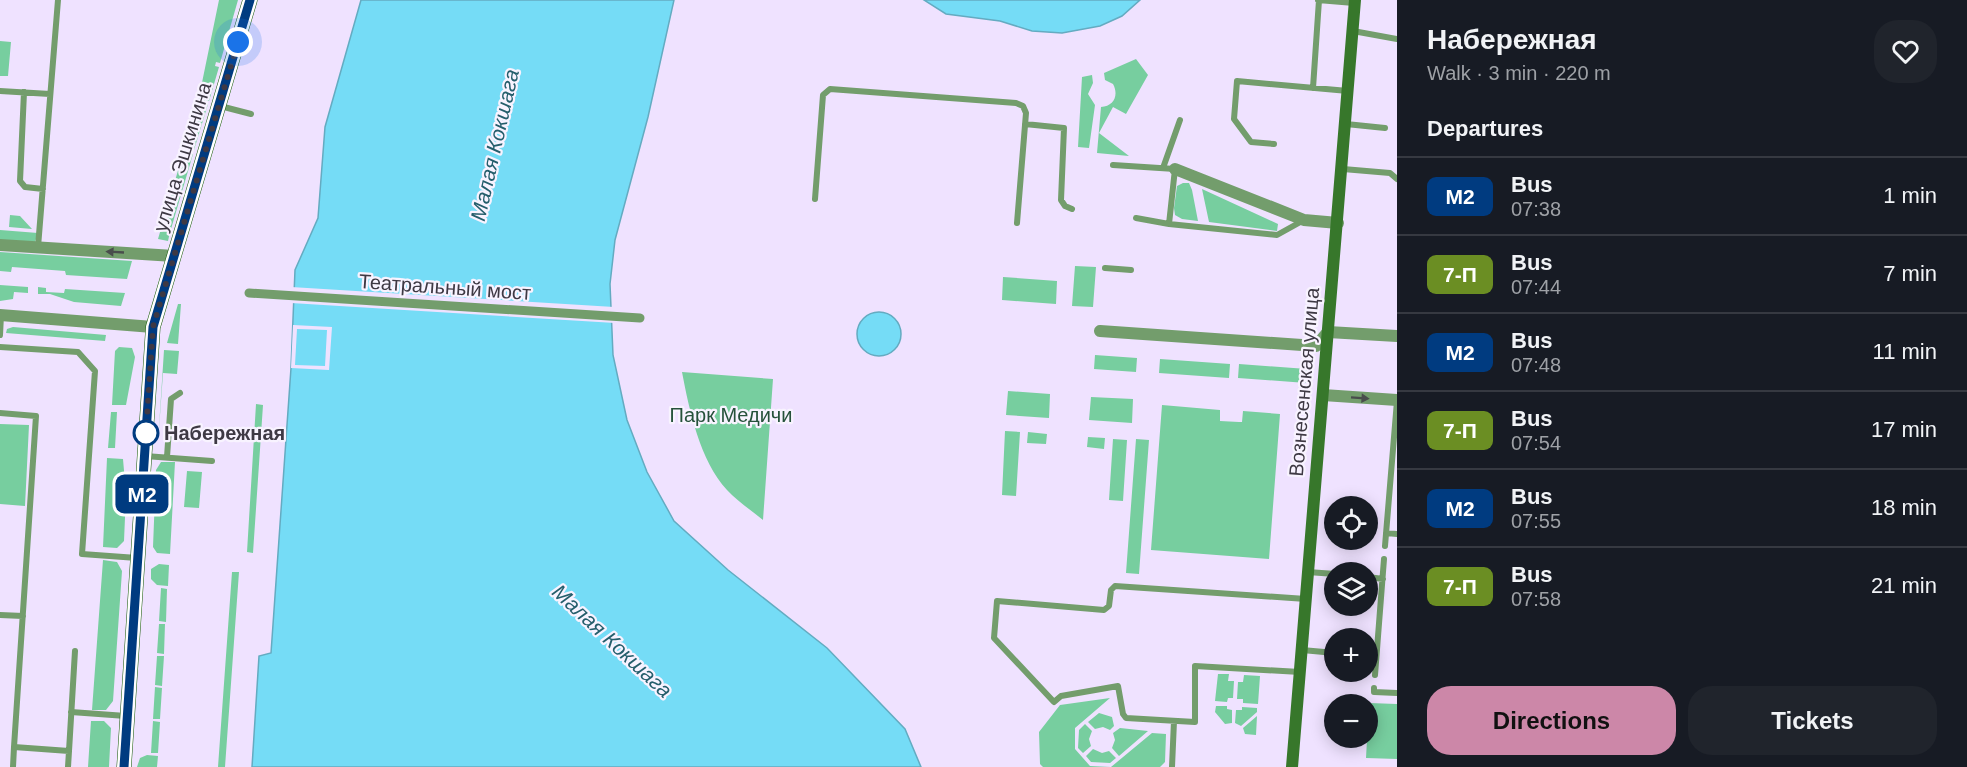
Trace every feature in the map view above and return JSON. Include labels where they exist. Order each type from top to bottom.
[{"type":"main road","name":"улица Эшкинина","points":[[124,767],[153,327],[250,0]]},
{"type":"main road","name":"Вознесенская улица","points":[[1292,767],[1355,2]]},
{"type":"street","points":[[1169,169],[1304,220],[1338,223]]},
{"type":"street","points":[[0,245],[174,256]]},
{"type":"street","name":"Театральный мост","points":[[249,293],[640,318]]},
{"type":"street","points":[[1,315],[153,327]]},
{"type":"street","points":[[1100,332],[1316,346],[1326,356]]},
{"type":"street","points":[[1316,346],[1328,332],[1397,336]]},
{"type":"street","points":[[1323,395],[1397,400]]},
{"type":"lane","points":[[38,248],[58,0]]},
{"type":"lane","points":[[1313,88],[1319,0],[1355,2]]},
{"type":"lane","points":[[1353,32],[1397,39]]},
{"type":"lane","points":[[1274,144],[1251,142],[1234,118],[1237,81],[1349,91]]},
{"type":"lane","points":[[815,199],[824,93],[834,89],[1016,103],[1025,109],[1017,223]]},
{"type":"lane","points":[[0,91],[50,94]]},
{"type":"lane","points":[[24,92],[20,181],[25,187],[43,189]]},
{"type":"lane","points":[[219,105],[251,114]]},
{"type":"lane","points":[[1169,224],[1169,169],[1180,120]]},
{"type":"lane","points":[[1025,124],[1064,128],[1060,200],[1072,209]]},
{"type":"lane","points":[[1346,124],[1385,128]]},
{"type":"lane","points":[[1113,165],[1169,169]]},
{"type":"lane","points":[[1343,169],[1390,173],[1397,179]]},
{"type":"lane","points":[[1136,218],[1169,224],[1277,234],[1304,220]]},
{"type":"lane","points":[[1105,268],[1131,270]]},
{"type":"lane","points":[[0,335],[1,315]]},
{"type":"lane","points":[[0,347],[78,352],[95,371],[82,554],[137,558]]},
{"type":"lane","points":[[167,457],[170,403],[173,395],[180,393]]},
{"type":"lane","points":[[1385,546],[1397,400]]},
{"type":"lane","points":[[0,413],[36,416],[13,767]]},
{"type":"lane","points":[[144,456],[212,461]]},
{"type":"lane","points":[[1386,533],[1397,534]]},
{"type":"lane","points":[[1378,633],[1384,559]]},
{"type":"lane","points":[[1308,572],[1324,573]]},
{"type":"lane","points":[[1378,578],[1383,579]]},
{"type":"lane","points":[[1300,672],[1195,666],[1196,722],[1126,718],[1123,714],[1118,686],[1062,696],[1054,702],[994,638],[997,601],[1104,610],[1109,606],[1111,590],[1115,586],[1306,598]]},
{"type":"lane","points":[[0,615],[23,616]]},
{"type":"lane","points":[[1302,650],[1324,652]]},
{"type":"lane","points":[[68,767],[75,651]]},
{"type":"lane","points":[[1374,688],[1374,692],[1397,693]]},
{"type":"lane","points":[[71,712],[127,716]]},
{"type":"lane","points":[[1172,767],[1173,721]]},
{"type":"lane","points":[[14,747],[69,751]]},
{"type":"green space","points":[[219,0],[238,0],[220,63],[216,62],[215,66],[219,67],[209,101],[205,100],[208,104],[194,150],[191,149],[190,153],[193,154],[171,229],[168,228],[167,231],[170,232],[168,241],[158,239],[198,102]]},
{"type":"green space","points":[[0,41],[11,42],[8,76],[0,76]]},
{"type":"green space","points":[[1136,59],[1148,75],[1126,114],[1113,107],[1099,133],[1129,156],[1097,153],[1101,107],[1109,105],[1115,96],[1115,88],[1113,84],[1105,80],[1104,73]]},
{"type":"green space","points":[[1092,75],[1093,83],[1088,94],[1095,105],[1089,148],[1078,147],[1082,77]]},
{"type":"green space","points":[[1189,183],[1192,190],[1198,221],[1182,219],[1175,215],[1177,186]]},
{"type":"green space","points":[[1202,189],[1278,224],[1277,231],[1209,222]]},
{"type":"green space","points":[[10,215],[20,216],[32,229],[9,227]]},
{"type":"green space","points":[[0,230],[38,233],[35,242],[0,241]]},
{"type":"green space","points":[[0,252],[132,261],[127,279],[66,275],[65,271],[12,267],[11,272],[0,271]]},
{"type":"green space","points":[[1075,266],[1096,267],[1093,307],[1072,306]]},
{"type":"green space","points":[[1003,277],[1057,281],[1056,304],[1002,300]]},
{"type":"green space","points":[[0,285],[28,287],[28,293],[14,292],[13,299],[0,301]]},
{"type":"green space","points":[[38,287],[46,288],[46,292],[64,293],[65,289],[125,293],[121,306],[74,302],[50,294],[38,294]]},
{"type":"green space","points":[[178,304],[181,304],[178,344],[167,343]]},
{"type":"green space","points":[[13,327],[106,335],[105,341],[6,333],[7,329]]},
{"type":"green space","points":[[119,347],[132,348],[135,357],[126,405],[112,405],[115,351]]},
{"type":"green space","points":[[164,350],[179,351],[177,374],[163,373],[158,443]]},
{"type":"green space","points":[[1095,355],[1137,358],[1136,372],[1094,369]]},
{"type":"green space","points":[[1160,359],[1230,364],[1229,378],[1159,373]]},
{"type":"green space","points":[[1239,364],[1307,369],[1306,383],[1238,378]]},
{"type":"green space","name":"Парк Медичи","points":[[682,372],[773,379],[763,520],[727,490],[710,465],[692,418]]},
{"type":"green space","points":[[1008,391],[1050,394],[1049,418],[1006,415]]},
{"type":"green space","points":[[1091,397],[1133,399],[1132,423],[1089,420]]},
{"type":"green space","points":[[256,404],[263,405],[253,553],[247,552]]},
{"type":"green space","points":[[1162,405],[1220,410],[1220,421],[1242,422],[1243,411],[1280,414],[1269,559],[1151,550]]},
{"type":"green space","points":[[111,412],[117,412],[115,448],[108,448]]},
{"type":"green space","points":[[0,424],[29,425],[25,506],[0,504]]},
{"type":"green space","points":[[1005,431],[1020,432],[1016,496],[1002,495]]},
{"type":"green space","points":[[1028,432],[1047,434],[1046,444],[1027,443]]},
{"type":"green space","points":[[1088,437],[1105,438],[1104,449],[1087,447]]},
{"type":"green space","points":[[1113,439],[1127,440],[1123,501],[1109,500]]},
{"type":"green space","points":[[1136,439],[1149,440],[1139,574],[1126,573]]},
{"type":"green space","points":[[107,458],[123,459],[126,494],[124,541],[117,548],[103,547]]},
{"type":"green space","points":[[161,462],[175,462],[170,554],[157,553],[153,547],[156,470]]},
{"type":"green space","points":[[187,471],[202,472],[199,508],[184,507]]},
{"type":"green space","points":[[103,560],[117,562],[122,571],[113,701],[106,710],[92,710]]},
{"type":"green space","points":[[159,564],[169,565],[168,586],[157,585],[151,579],[151,569]]},
{"type":"green space","points":[[232,572],[239,572],[225,767],[218,767]]},
{"type":"green space","points":[[161,588],[167,589],[166,622],[159,621]]},
{"type":"green space","points":[[159,624],[165,624],[164,654],[157,653]]},
{"type":"green space","points":[[157,656],[164,656],[162,686],[155,685]]},
{"type":"green space","points":[[1218,674],[1229,674],[1228,681],[1234,681],[1233,698],[1228,698],[1227,702],[1215,701]]},
{"type":"green space","points":[[1244,675],[1260,676],[1258,704],[1243,703],[1243,699],[1237,699],[1238,682],[1243,682]]},
{"type":"green space","points":[[155,687],[162,688],[160,719],[153,719]]},
{"type":"green space","points":[[1110,698],[1075,728],[1075,749],[1090,766],[1111,767],[1043,767],[1040,764],[1039,732],[1060,705]]},
{"type":"green space","points":[[1378,703],[1397,704],[1397,759],[1366,758],[1367,748],[1378,748]]},
{"type":"green space","points":[[1216,706],[1227,706],[1227,709],[1232,710],[1232,723],[1225,724],[1215,712]]},
{"type":"green space","points":[[1242,707],[1257,708],[1257,712],[1241,726],[1235,723],[1236,710],[1242,710]]},
{"type":"green space","points":[[1099,713],[1112,717],[1114,726],[1110,730],[1103,727],[1095,729],[1088,722]]},
{"type":"green space","points":[[1257,716],[1256,735],[1245,734],[1243,728]]},
{"type":"green space","points":[[91,721],[104,721],[111,728],[109,767],[88,767]]},
{"type":"green space","points":[[153,721],[160,722],[158,753],[151,753]]},
{"type":"green space","points":[[1085,724],[1092,731],[1089,739],[1091,746],[1083,753],[1078,748],[1079,730]]},
{"type":"green space","points":[[1120,728],[1148,731],[1119,756],[1112,748],[1115,740],[1113,733]]},
{"type":"green space","points":[[1152,733],[1166,734],[1165,762],[1160,767],[1111,767]]},
{"type":"green space","points":[[1093,749],[1102,753],[1109,751],[1116,758],[1110,763],[1091,762],[1086,756]]},
{"type":"green space","points":[[147,755],[158,756],[157,767],[137,767],[140,758]]},
{"type":"water","name":"Малая Кокшага","points":[[361,0],[674,0],[648,117],[615,240],[610,284],[613,355],[627,420],[647,472],[674,521],[728,570],[827,648],[905,729],[921,767],[252,767],[259,656],[271,653],[291,368],[295,270],[318,218],[325,127]]},
{"type":"water","points":[[924,0],[1140,0],[1122,16],[1100,26],[1062,33],[1032,31],[1000,21],[946,14]]},
{"type":"water","points":[[879,312],[888,313],[895,318],[900,325],[900,343],[895,350],[888,355],[879,356],[870,355],[863,350],[858,343],[857,334],[858,325],[863,318],[870,313]]},
{"type":"pier","points":[[291,287],[614,307],[615,323],[291,303]]},
{"type":"pier","points":[[293,325],[332,327],[329,370],[291,368]],"holes":[[[297,329],[327,330],[325,366],[295,365]]]},
{"type":"bus line","name":"М2","points":[[124,767],[153,327],[250,0]]},
{"type":"place","name":"Набережная","points":[[146,433]]},
{"type":"route","points":[[146,433],[153,327],[238,42]]}]
